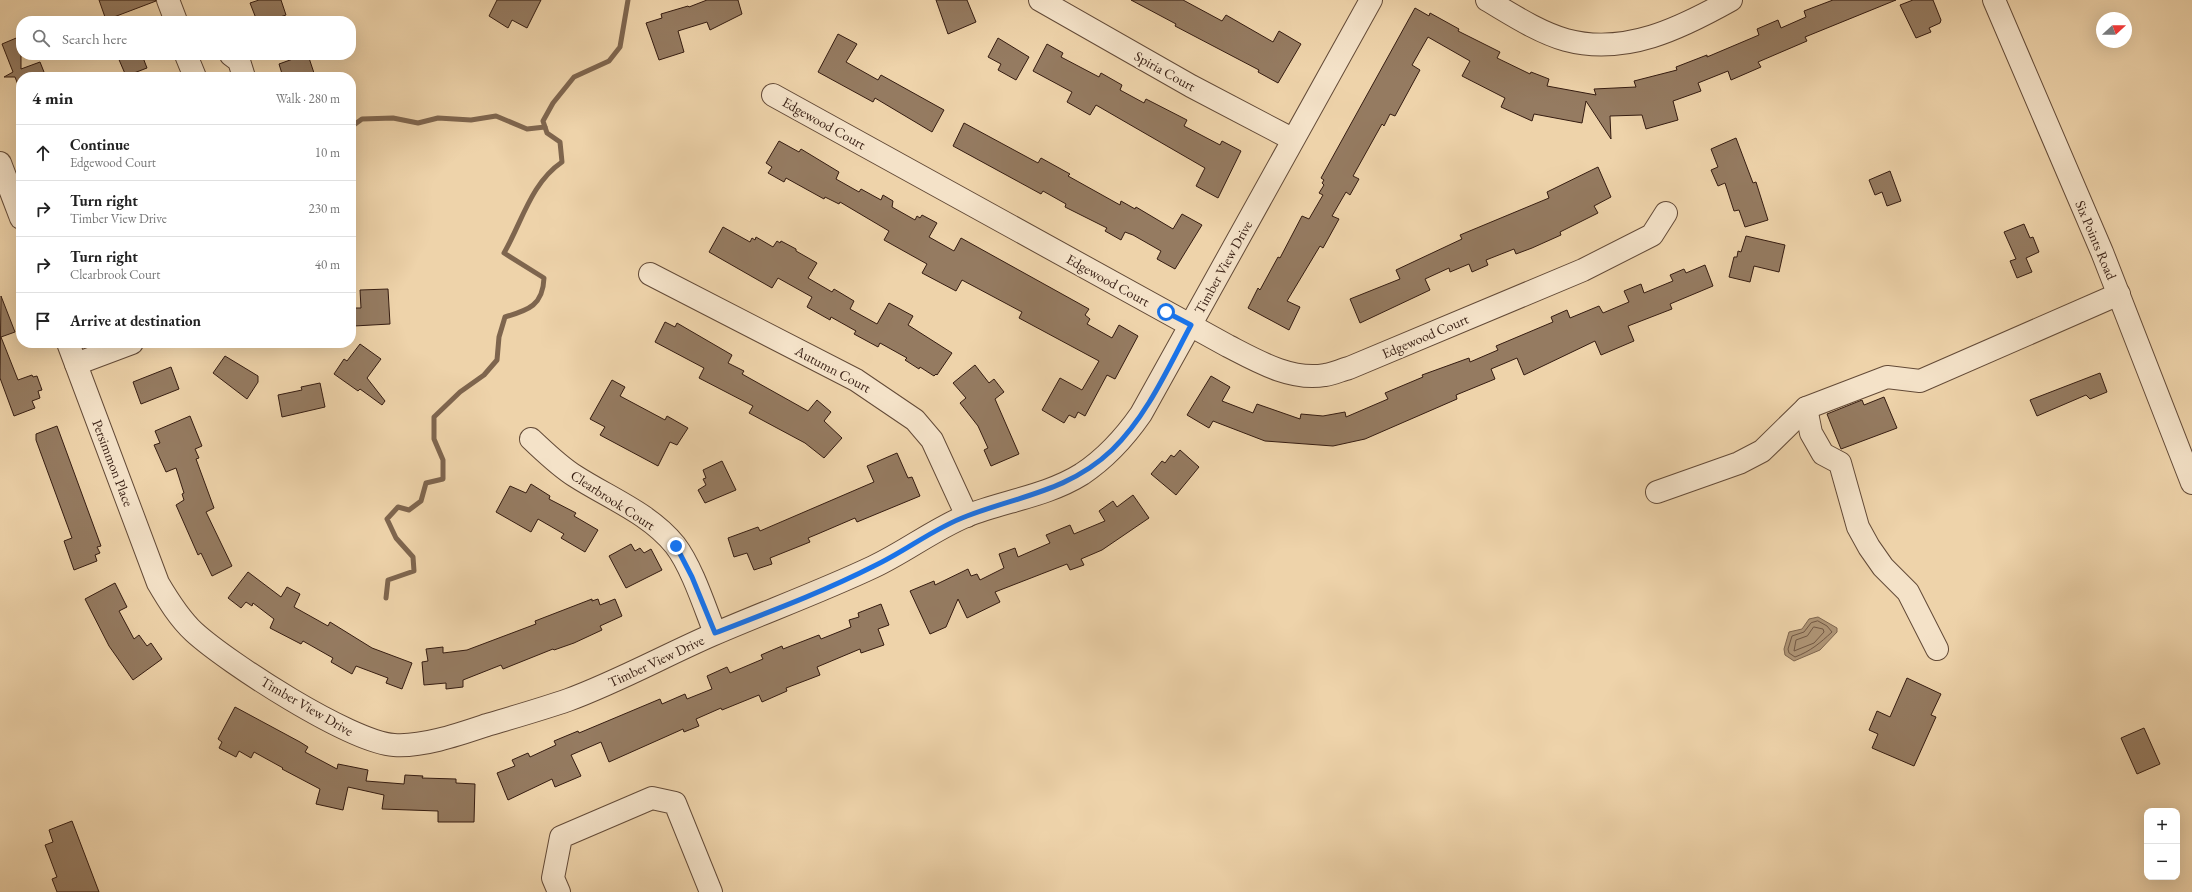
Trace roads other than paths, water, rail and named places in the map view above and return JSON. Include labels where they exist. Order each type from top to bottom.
[{"type":"street","points":[[168,0],[174,16]]},
{"type":"street","name":"Spiria Court","points":[[1040,0],[1191,86],[1292,139]]},
{"type":"street","name":"Timber View Drive","points":[[158,583],[170,604],[192,631],[212,647],[317,713],[360,736],[394,745],[427,741],[460,734],[568,700],[715,633],[873,567],[902,552],[929,534],[967,516],[1058,486],[1081,475],[1112,450],[1141,414],[1292,139],[1371,0]]},
{"type":"street","points":[[1486,0],[1528,24],[1566,40],[1596,44],[1619,44],[1656,36],[1688,24],[1731,0]]},
{"type":"street","name":"Six Points Road","points":[[1994,0],[2119,294],[2192,483]]},
{"type":"street","points":[[188,60],[193,72]]},
{"type":"street","points":[[238,60],[242,72]]},
{"type":"street","name":"Edgewood Court","points":[[773,95],[1264,364],[1291,373],[1307,376],[1326,375],[1380,356],[1583,270],[1652,235],[1666,213]]},
{"type":"street","points":[[0,163],[16,205]]},
{"type":"street","name":"Autumn Court","points":[[650,274],[856,380],[898,408],[925,430],[932,440],[954,484],[967,516]]},
{"type":"street","points":[[1657,492],[1739,463],[1762,451],[1806,408],[1887,377],[1920,381],[2119,294]]},
{"type":"street","name":"Persimmon Place","points":[[70,348],[158,583]]},
{"type":"street","points":[[76,364],[119,348]]},
{"type":"street","points":[[1806,408],[1811,433],[1823,454],[1840,463],[1858,527],[1869,547],[1883,567],[1908,592],[1938,649]]},
{"type":"street","name":"Clearbrook Court","points":[[531,439],[575,476],[636,510],[663,532],[676,546],[715,633]]},
{"type":"street","points":[[559,892],[553,878],[561,837],[652,798],[675,803],[711,892]]},
{"type":"water","points":[[1818,617],[1837,628],[1837,632],[1820,650],[1794,661],[1785,655],[1784,649],[1789,632],[1802,629],[1809,619]]},
{"type":"waterway","points":[[386,598],[388,580],[414,571],[413,557],[396,538],[387,519],[398,507],[409,510],[421,501],[426,483],[443,479],[443,460],[434,439],[434,417],[460,392],[484,375],[497,360],[499,337],[505,317],[528,309],[538,300],[541,294],[544,278],[504,253],[528,204],[542,181],[562,162],[560,142],[547,133],[543,121],[553,103],[574,77],[609,61],[620,47],[628,0]]},
{"type":"waterway","points":[[356,123],[362,119],[393,118],[418,123],[438,118],[471,120],[496,116],[527,129],[545,127]]}]
